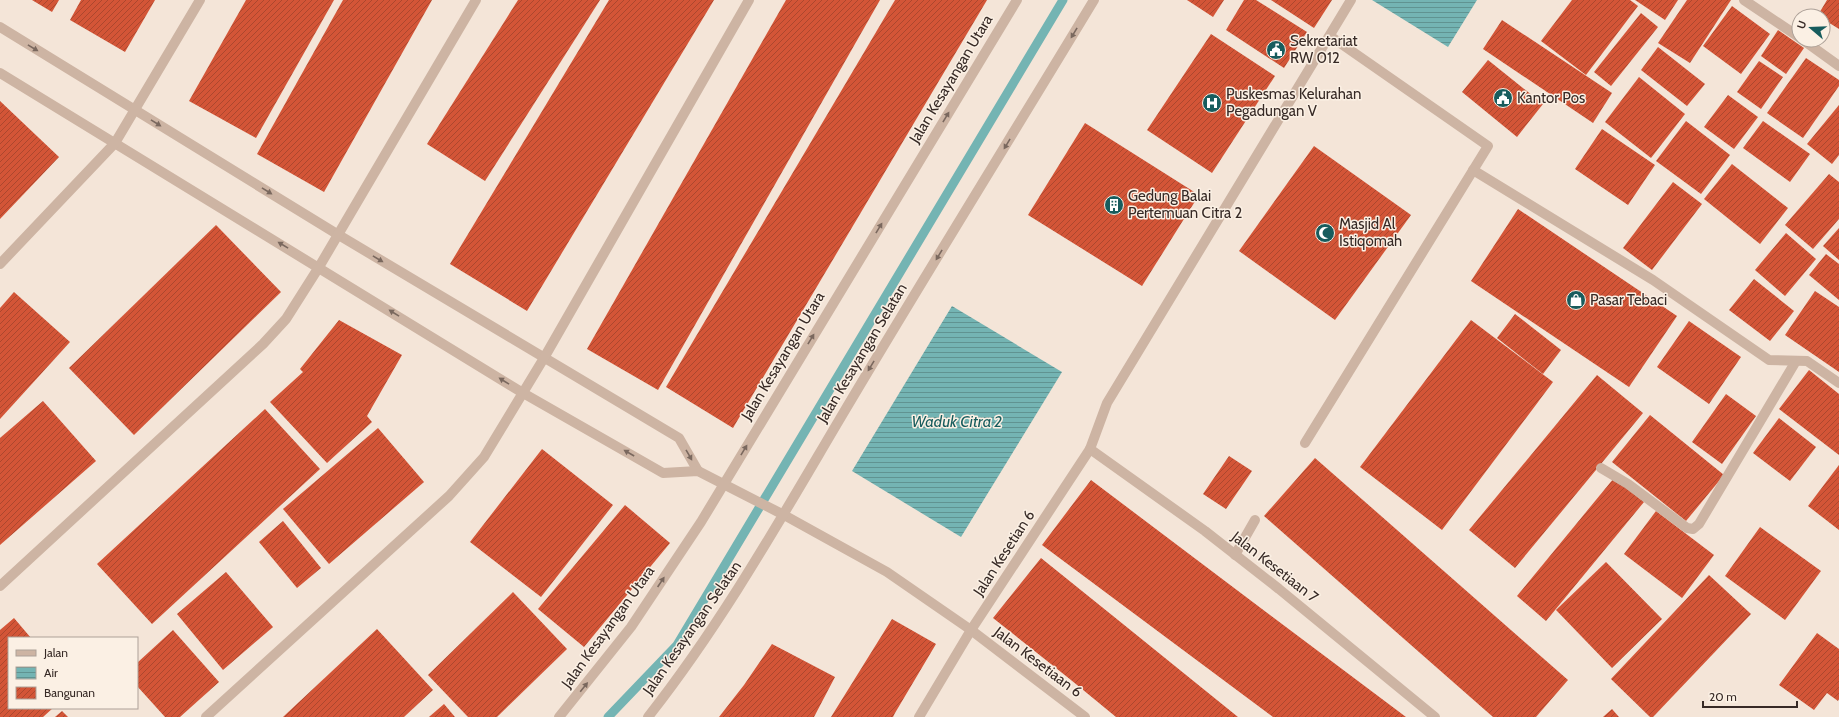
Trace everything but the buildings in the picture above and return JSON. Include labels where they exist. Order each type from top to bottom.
[{"type":"street","points":[[0,264],[115,143],[200,0]]},
{"type":"street","points":[[0,586],[263,344],[286,319],[476,0]]},
{"type":"street","points":[[206,717],[449,496],[484,457],[544,358],[749,0]]},
{"type":"street","name":"Jalan Kesayangan Utara","points":[[559,717],[631,627],[701,522],[723,483],[1017,0]]},
{"type":"street","name":"Jalan Kesayangan Selatan","points":[[648,717],[677,681],[717,622],[784,515],[840,418],[1094,0]]},
{"type":"street","name":"Jalan Kesetian 6","points":[[920,717],[971,630],[1090,449],[1107,402],[1351,0]]},
{"type":"street","points":[[1744,0],[1791,32]]},
{"type":"street","points":[[0,27],[337,234],[679,438],[698,471],[663,473],[523,393],[0,73]]},
{"type":"street","points":[[1305,443],[1488,146],[1330,36]]},
{"type":"street","points":[[1814,48],[1839,66]]},
{"type":"street","points":[[1473,170],[1653,280],[1769,360],[1807,361],[1839,383]]},
{"type":"street","points":[[1601,468],[1628,484],[1687,528],[1693,529],[1699,524],[1796,361]]},
{"type":"street","name":"Jalan Kesetiaan 7","points":[[1090,449],[1205,531],[1280,589],[1435,717]]},
{"type":"street","name":"Jalan Kesetiaan 6","points":[[698,471],[772,508],[888,572],[971,630],[1085,717]]},
{"type":"street","points":[[1235,555],[1255,520]]},
{"type":"water","points":[[1372,0],[1477,0],[1448,47]]},
{"type":"water","name":"Waduk Citra 2","points":[[952,306],[1062,372],[961,537],[852,471]]},
{"type":"waterway","points":[[608,717],[677,645],[1063,0]]},
{"type":"place","name":"Sekretariat RW 012","points":[[1276,50]]},
{"type":"place","name":"Kantor Pos","points":[[1503,98]]},
{"type":"place","name":"Puskesmas Kelurahan Pegadungan V","points":[[1212,103]]},
{"type":"place","name":"Gedung Balai Pertemuan Citra 2","points":[[1114,205]]},
{"type":"place","name":"Masjid Al Istiqomah","points":[[1325,233]]},
{"type":"place","name":"Pasar Tebaci","points":[[1576,300]]}]
